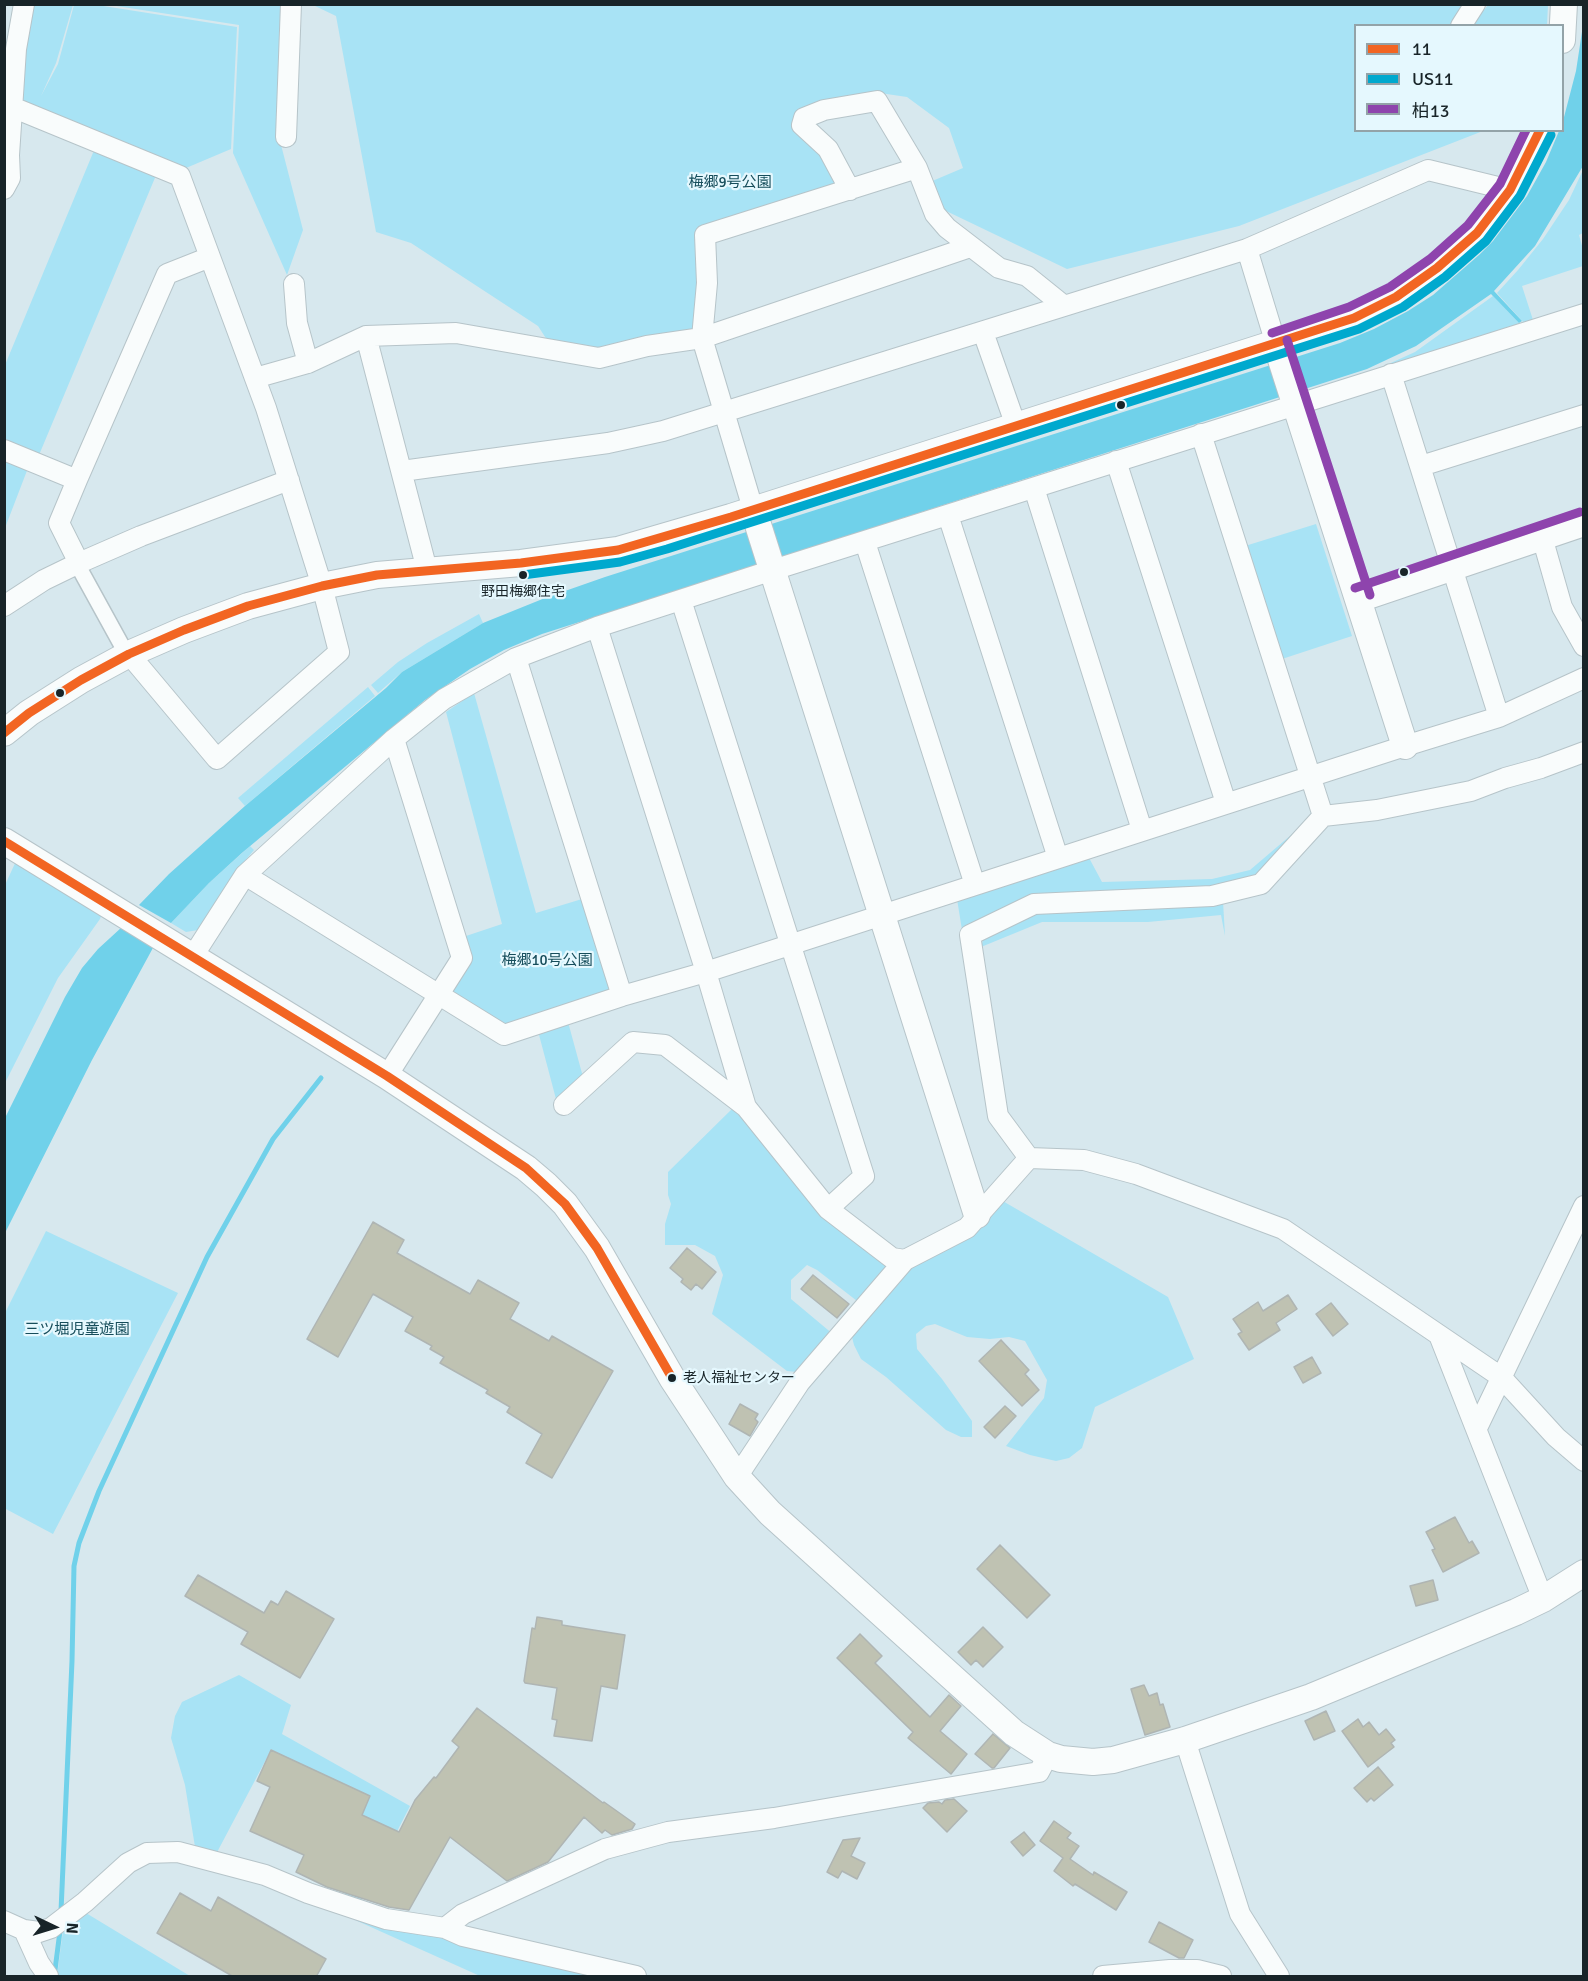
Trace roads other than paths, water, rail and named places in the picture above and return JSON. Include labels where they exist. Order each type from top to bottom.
[{"type":"street","points":[[4,189],[10,178],[9,155],[16,49],[24,4]]},
{"type":"street","points":[[286,137],[291,4]]},
{"type":"street","points":[[1462,24],[1475,4]]},
{"type":"street","points":[[1563,24],[1564,4]]},
{"type":"street","points":[[850,190],[828,149],[802,125],[804,118],[824,110],[877,101],[917,168],[935,214],[947,228],[999,268],[1027,276],[1063,306]]},
{"type":"street","points":[[12,107],[180,176],[255,378],[289,480],[322,586],[339,652],[217,759],[125,649],[78,564],[59,524],[167,274],[210,257]]},
{"type":"street","points":[[8,723],[81,680],[125,649],[248,606],[322,586],[376,575],[542,561],[618,550],[756,518],[1016,426],[1278,351],[1396,297],[1437,268],[1477,233],[1510,190],[1539,132]]},
{"type":"street","points":[[917,168],[705,235],[707,283],[702,338],[756,518],[977,1215]]},
{"type":"street","points":[[402,471],[608,443],[663,431],[1248,249],[1428,170],[1510,190]]},
{"type":"street","points":[[255,378],[308,363],[366,336],[456,333],[599,358],[647,346],[702,338],[970,247]]},
{"type":"street","points":[[1248,249],[1293,399],[1405,746]]},
{"type":"street","points":[[294,284],[297,323],[308,363]]},
{"type":"street","points":[[193,956],[245,875],[393,739],[444,699],[516,658],[597,627],[681,600],[771,565],[865,542],[1201,434],[1293,399],[1391,374],[1584,314]]},
{"type":"street","points":[[983,332],[1016,426]]},
{"type":"street","points":[[366,336],[427,570]]},
{"type":"street","points":[[1391,374],[1499,717]]},
{"type":"street","points":[[1421,466],[1584,415]]},
{"type":"street","points":[[1201,434],[1323,816]]},
{"type":"street","points":[[4,450],[77,480]]},
{"type":"street","points":[[1116,461],[1226,803]]},
{"type":"street","points":[[4,606],[45,580],[141,536],[289,480]]},
{"type":"street","points":[[1034,488],[1142,831]]},
{"type":"street","points":[[948,515],[1058,858]]},
{"type":"street","points":[[1359,598],[1584,523]]},
{"type":"street","points":[[1542,537],[1562,607],[1584,646]]},
{"type":"street","points":[[865,542],[975,885]]},
{"type":"street","points":[[681,600],[864,1176],[828,1209]]},
{"type":"street","points":[[597,627],[706,972],[746,1107]]},
{"type":"street","points":[[516,658],[622,996]]},
{"type":"street","points":[[245,875],[504,1035],[1499,717],[1584,678]]},
{"type":"street","points":[[387,1076],[462,958],[393,739]]},
{"type":"street","points":[[1029,1158],[998,1116],[970,935],[1034,904],[1212,896],[1261,884],[1323,816],[1377,810],[1471,791],[1584,752]]},
{"type":"street","points":[[4,841],[387,1076],[526,1168],[565,1204],[597,1248],[672,1378],[737,1477],[770,1513],[1006,1725],[1048,1755],[1061,1759],[1094,1762],[1113,1760],[1185,1740],[1311,1697],[1543,1599],[1584,1573]]},
{"type":"street","points":[[564,1105],[633,1041],[665,1045],[746,1107],[828,1209],[892,1258],[905,1260]]},
{"type":"street","points":[[737,1477],[801,1382],[905,1260],[967,1228],[1029,1158],[1084,1160],[1136,1174],[1283,1229],[1502,1377],[1556,1437],[1584,1461]]},
{"type":"street","points":[[1477,1428],[1584,1206]]},
{"type":"street","points":[[1439,1335],[1543,1599]]},
{"type":"street","points":[[1185,1740],[1240,1914],[1279,1977]]},
{"type":"street","points":[[445,1928],[463,1914],[605,1849],[668,1832],[774,1818],[1039,1772],[1048,1755]]},
{"type":"street","points":[[4,1921],[24,1930],[39,1932],[60,1922],[128,1863],[147,1853],[178,1852],[265,1875],[308,1893],[386,1919],[445,1928],[463,1936],[636,1977]]},
{"type":"street","points":[[24,1930],[39,1964],[48,1977]]},
{"type":"street","points":[[1103,1977],[1170,1970],[1221,1977]]},
{"type":"waterway","points":[[61,1911],[74,1566],[79,1543],[99,1491],[207,1257],[273,1139],[321,1078]]},
{"type":"waterway","points":[[55,1970],[60,1931]]},
{"type":"place","name":"野田梅郷住宅","points":[[523,575]]},
{"type":"place","name":"老人福祉センター","points":[[672,1378]]},
{"type":"park label","name":"梅郷9号公園","points":[[730,183]]},
{"type":"park label","name":"梅郷10号公園","points":[[547,961]]},
{"type":"park label","name":"三ツ堀児童遊園","points":[[77,1330]]}]
